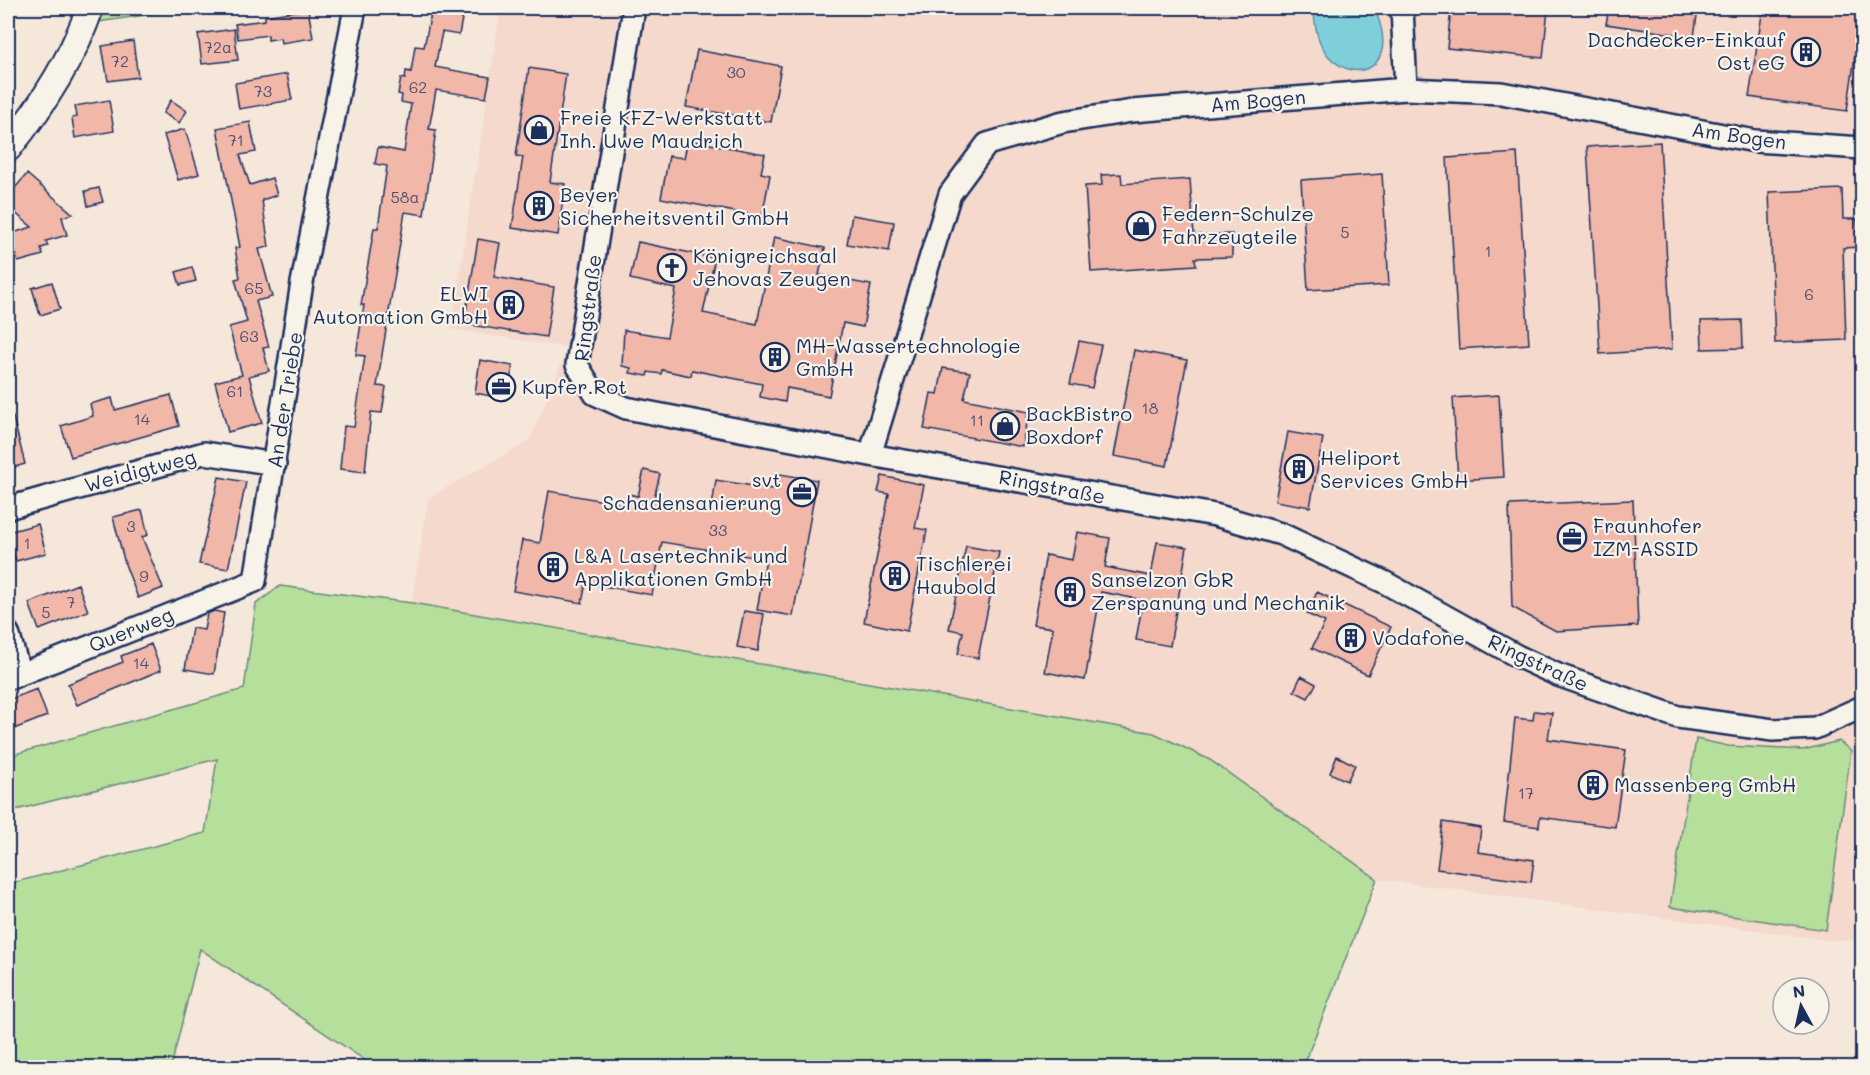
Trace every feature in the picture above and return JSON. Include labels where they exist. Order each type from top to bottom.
[{"type":"street","points":[[8,148],[40,109],[63,70],[90,8]]},
{"type":"street","name":"An der Triebe","points":[[255,581],[302,283],[355,8]]},
{"type":"street","name":"Ringstraße","points":[[634,8],[577,365],[595,394],[626,408],[870,455],[1215,516],[1281,534],[1384,582],[1517,656],[1617,697],[1678,717],[1773,730],[1815,728],[1863,707]]},
{"type":"street","points":[[1402,8],[1406,89]]},
{"type":"street","name":"Am Bogen","points":[[870,455],[950,194],[987,144],[1063,122],[1132,111],[1406,89],[1501,93],[1755,141],[1863,148]]},
{"type":"street","name":"Weidigtweg","points":[[8,508],[204,453],[275,464]]},
{"type":"street","name":"Querweg","points":[[14,676],[255,581]]},
{"type":"street","points":[[8,633],[14,676]]},
{"type":"shaded area","points":[[501,8],[1862,8],[1862,941],[1828,940],[1377,879],[1210,760],[1154,733],[412,603],[428,498],[529,441],[568,348],[451,329]]},
{"type":"green space","points":[[103,8],[192,8],[98,22]]},
{"type":"green space","points":[[280,586],[412,603],[1154,733],[1210,760],[1377,879],[1303,1067],[375,1067],[200,949],[171,1067],[8,1067],[8,884],[205,833],[217,759],[8,812],[8,756],[244,689],[256,604]]},
{"type":"green space","points":[[1696,739],[1728,746],[1803,750],[1839,741],[1851,751],[1826,930],[1670,907]]},
{"type":"water","points":[[1313,8],[1374,8],[1382,32],[1382,50],[1376,62],[1366,69],[1353,70],[1340,66],[1328,56],[1319,40]]},
{"type":"building","points":[[432,8],[464,8],[459,35],[442,32],[435,67],[490,77],[486,98],[436,90],[429,129],[436,130],[424,215],[405,212],[377,386],[386,387],[382,413],[371,412],[365,472],[340,469],[344,426],[354,427],[365,356],[356,355],[364,305],[361,305],[374,228],[378,228],[387,166],[375,164],[378,147],[404,152],[411,104],[401,102],[402,95],[398,94],[401,78],[405,79],[406,71],[411,72],[415,46],[424,47]]},
{"type":"building","points":[[1451,8],[1548,8],[1543,58],[1447,48]]},
{"type":"building","points":[[1609,8],[1698,8],[1694,37],[1606,24]]},
{"type":"building","name":"Dachdecker-Einkauf Ost eG","points":[[1763,8],[1862,8],[1847,111],[1749,97]]},
{"type":"building","points":[[308,9],[313,38],[281,43],[280,38],[268,40],[268,35],[238,39],[235,24],[265,20],[265,16]]},
{"type":"building","points":[[234,29],[238,60],[202,64],[198,34]]},
{"type":"building","points":[[133,41],[138,77],[108,81],[102,46]]},
{"type":"building","points":[[697,50],[781,66],[771,122],[686,107]]},
{"type":"building","points":[[529,68],[566,74],[550,182],[565,184],[558,235],[512,228],[523,157],[516,156]]},
{"type":"building","points":[[287,74],[292,100],[239,109],[235,83]]},
{"type":"building","points":[[109,100],[114,131],[75,138],[72,118],[77,117],[75,106]]},
{"type":"building","points":[[171,100],[187,111],[179,123],[163,113]]},
{"type":"building","points":[[250,122],[256,152],[240,155],[250,185],[272,178],[277,195],[262,200],[269,247],[259,249],[272,297],[256,301],[269,347],[263,348],[269,371],[249,376],[262,423],[228,432],[215,382],[242,375],[229,327],[247,322],[235,279],[240,278],[235,248],[240,247],[217,128]]},
{"type":"building","points":[[185,129],[199,174],[178,180],[164,135]]},
{"type":"building","points":[[688,140],[765,154],[761,173],[770,175],[762,217],[661,198],[669,156],[684,158]]},
{"type":"building","points":[[1660,142],[1672,349],[1600,354],[1587,147]]},
{"type":"building","points":[[1517,153],[1529,344],[1459,349],[1447,158]]},
{"type":"building","points":[[27,174],[73,214],[62,217],[67,235],[46,241],[48,246],[41,248],[43,255],[18,262],[10,234],[32,227],[8,207],[8,196]]},
{"type":"building","name":"Federn-Schulze Fahrzeugteile","points":[[1121,174],[1122,184],[1190,179],[1194,235],[1232,234],[1232,257],[1195,258],[1196,265],[1091,272],[1085,186],[1102,185],[1101,175]]},
{"type":"building","points":[[1382,174],[1389,285],[1308,290],[1301,180]]},
{"type":"building","points":[[99,188],[103,202],[88,206],[85,191]]},
{"type":"building","points":[[1842,189],[1843,219],[1857,219],[1859,247],[1843,248],[1846,340],[1775,343],[1769,192]]},
{"type":"building","points":[[852,215],[894,222],[889,251],[847,244]]},
{"type":"building","points":[[774,237],[825,248],[819,275],[871,285],[863,327],[843,323],[829,396],[787,388],[785,402],[760,397],[762,384],[692,370],[691,376],[662,370],[661,374],[648,372],[647,376],[630,373],[631,368],[622,366],[624,330],[667,337],[676,289],[630,279],[638,242],[715,258],[703,313],[757,324]]},
{"type":"building","name":"ELWI Automation GmbH","points":[[478,239],[500,243],[494,277],[554,287],[546,337],[464,324]]},
{"type":"building","points":[[192,267],[196,281],[180,285],[176,272]]},
{"type":"building","points":[[52,282],[60,309],[40,315],[32,288]]},
{"type":"building","points":[[1742,320],[1743,348],[1702,349],[1701,321]]},
{"type":"building","points":[[1079,341],[1101,345],[1092,388],[1070,384]]},
{"type":"building","points":[[1134,350],[1187,360],[1167,466],[1114,456]]},
{"type":"building","points":[[480,360],[513,366],[507,399],[475,393]]},
{"type":"building","points":[[943,368],[970,372],[964,399],[1029,412],[1023,447],[924,429],[931,393],[938,394]]},
{"type":"building","points":[[171,395],[179,426],[71,457],[61,426],[93,416],[90,404],[112,398],[115,410]]},
{"type":"building","points":[[1499,395],[1504,477],[1458,480],[1453,398]]},
{"type":"building","points":[[8,417],[13,417],[25,464],[8,469]]},
{"type":"building","name":"Heliport Services GmbH","points":[[1288,432],[1323,438],[1310,507],[1275,501]]},
{"type":"building","points":[[644,470],[660,474],[654,498],[669,501],[668,507],[711,513],[716,480],[778,490],[780,474],[817,480],[793,616],[757,610],[766,559],[662,542],[652,595],[586,583],[582,603],[513,591],[522,540],[540,543],[549,491],[626,505],[628,494],[638,496]]},
{"type":"building","name":"Tischlerei Haubold","points":[[882,476],[924,485],[915,528],[927,530],[907,631],[864,622],[889,494],[878,492]]},
{"type":"building","points":[[219,477],[246,482],[228,569],[199,564]]},
{"type":"building","name":"Fraunhofer IZM-ASSID","points":[[1633,500],[1638,626],[1556,631],[1512,607],[1509,505]]},
{"type":"building","points":[[142,510],[148,535],[142,537],[163,588],[138,598],[125,564],[113,517]]},
{"type":"building","points":[[38,524],[46,553],[16,561],[8,532]]},
{"type":"building","points":[[1077,532],[1110,538],[1105,567],[1151,576],[1157,542],[1187,547],[1170,646],[1136,640],[1143,600],[1101,592],[1085,680],[1045,672],[1053,628],[1033,625],[1046,555],[1072,560]]},
{"type":"building","points":[[966,546],[999,552],[978,658],[958,654],[963,632],[949,629]]},
{"type":"building","points":[[78,584],[88,611],[39,630],[29,603]]},
{"type":"building","name":"Vodafone","points":[[1317,592],[1391,627],[1368,675],[1312,648],[1325,622],[1307,614]]},
{"type":"building","points":[[214,611],[224,613],[214,674],[185,669],[192,628],[204,630],[207,614]]},
{"type":"building","points":[[744,611],[764,614],[758,651],[737,647]]},
{"type":"building","points":[[151,644],[161,670],[77,705],[68,684],[123,662],[121,656]]},
{"type":"building","points":[[1301,676],[1316,684],[1308,698],[1294,691]]},
{"type":"building","points":[[37,689],[47,716],[14,729],[8,711],[8,700]]},
{"type":"building","points":[[1534,711],[1552,713],[1548,739],[1626,750],[1615,827],[1540,817],[1539,827],[1504,822],[1515,718],[1533,720]]},
{"type":"building","points":[[1337,756],[1355,765],[1347,781],[1330,773]]},
{"type":"building","points":[[1443,822],[1481,828],[1478,852],[1534,860],[1531,882],[1437,869]]},
{"type":"place","name":"Dachdecker-Einkauf Ost eG","points":[[1806,52]]},
{"type":"place","name":"Freie KFZ-Werkstatt Inh. Uwe Maudrich","points":[[539,130]]},
{"type":"place","name":"Beyer Sicherheitsventil GmbH","points":[[539,206]]},
{"type":"place","name":"Federn-Schulze Fahrzeugteile","points":[[1141,226]]},
{"type":"place","name":"Königreichsaal Jehovas Zeugen","points":[[672,268]]},
{"type":"place","name":"ELWI Automation GmbH","points":[[509,305]]},
{"type":"place","name":"MH-Wassertechnologie GmbH","points":[[775,357]]},
{"type":"place","name":"Kupfer.Rot","points":[[501,387]]},
{"type":"place","name":"BackBistro Boxdorf","points":[[1005,426]]},
{"type":"place","name":"Heliport Services GmbH","points":[[1299,469]]},
{"type":"place","name":"svt Schadensanierung","points":[[802,492]]},
{"type":"place","name":"Fraunhofer IZM-ASSID","points":[[1572,537]]},
{"type":"place","name":"L&A Lasertechnik und Applikationen GmbH","points":[[553,567]]},
{"type":"place","name":"Tischlerei Haubold","points":[[895,576]]},
{"type":"place","name":"Sanselzon GbR Zerspanung und Mechanik","points":[[1070,592]]},
{"type":"place","name":"Vodafone","points":[[1351,638]]},
{"type":"place","name":"Massenberg GmbH","points":[[1593,785]]}]
